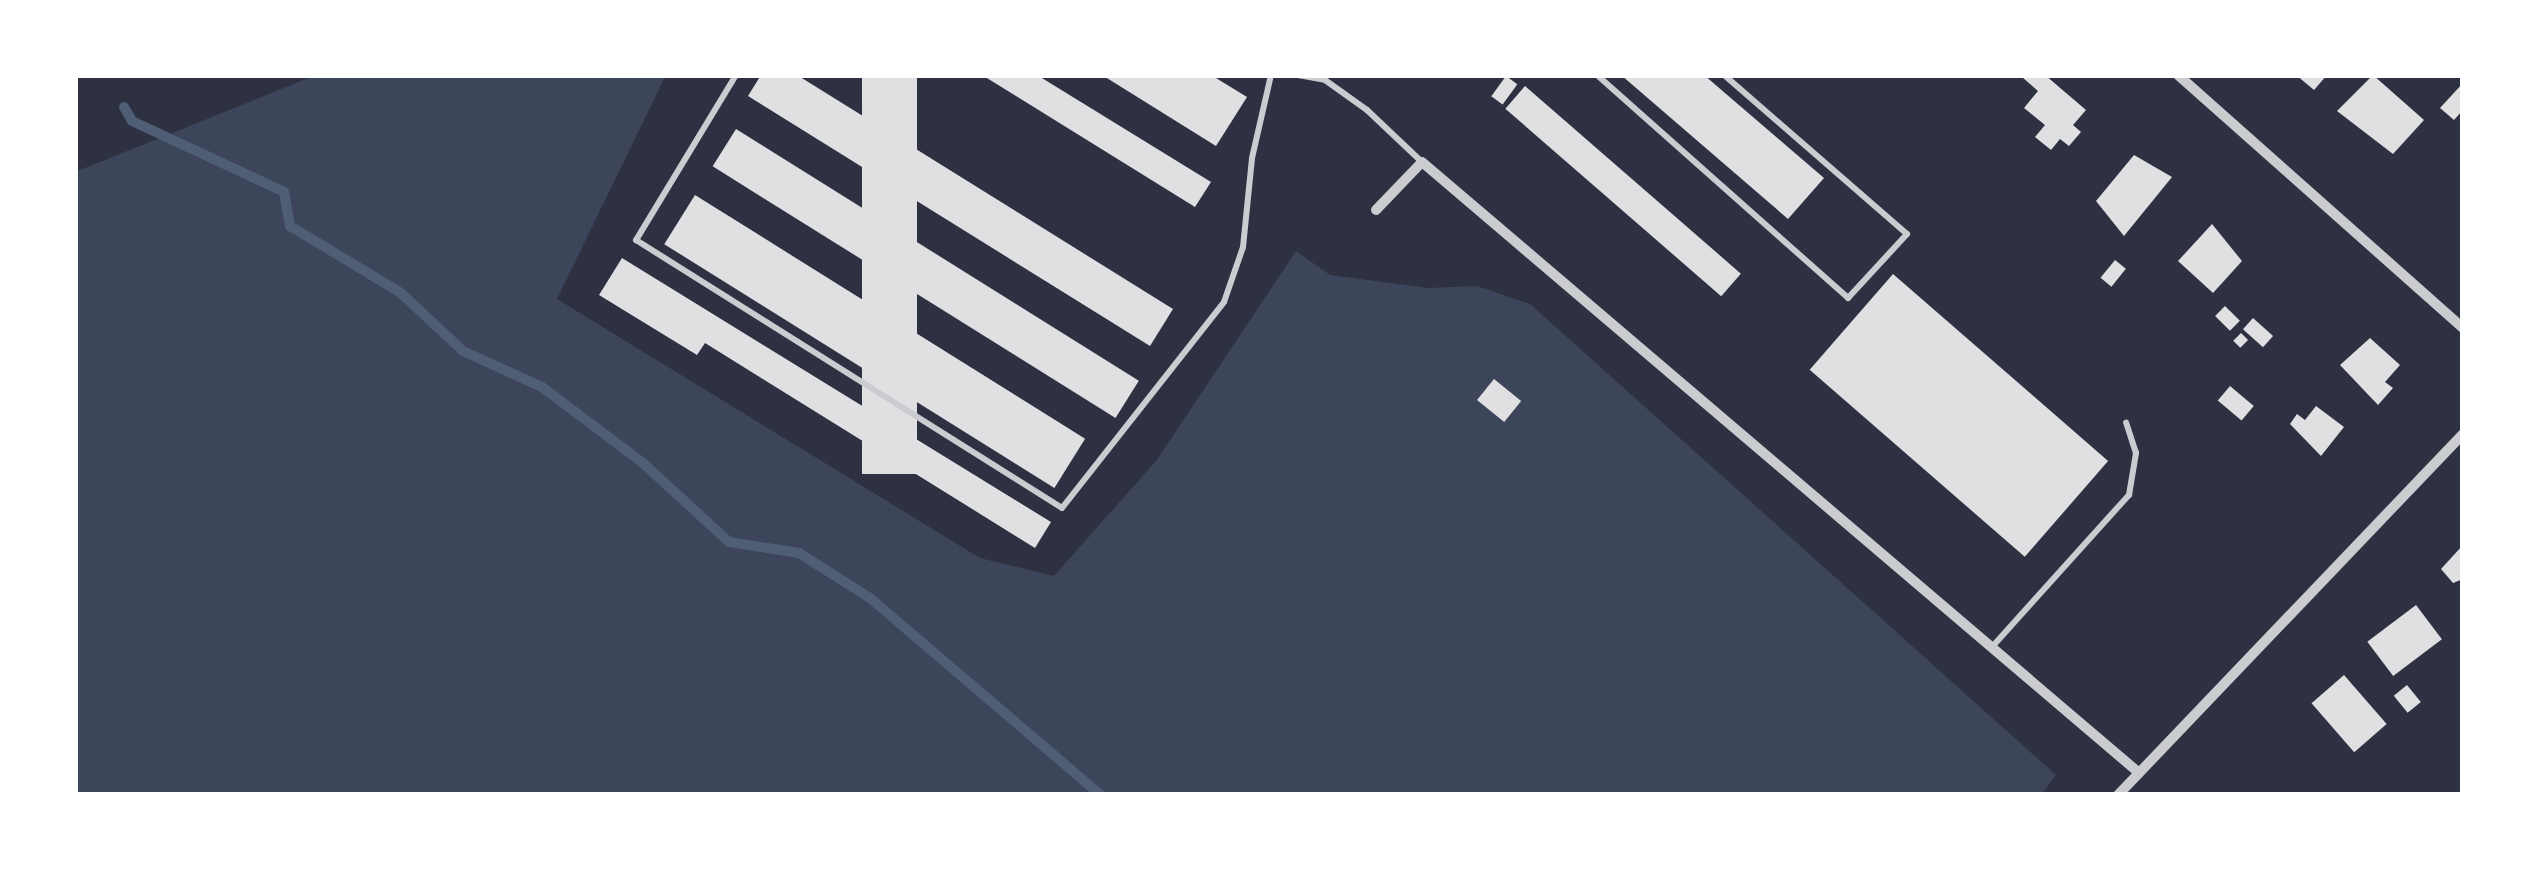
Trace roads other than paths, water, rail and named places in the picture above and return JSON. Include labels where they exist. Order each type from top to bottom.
[{"type":"street","points":[[2178,75],[2463,328]]},
{"type":"street","points":[[1376,210],[1422,162],[2138,772]]},
{"type":"street","points":[[2118,795],[2463,434]]},
{"type":"lane","points":[[736,75],[636,240],[1062,508],[1224,302],[1243,247],[1252,158],[1272,75]]},
{"type":"lane","points":[[1298,75],[1324,80],[1367,110],[1422,162]]},
{"type":"lane","points":[[1597,75],[1848,298],[1908,234],[1724,75]]},
{"type":"lane","points":[[1991,648],[2128,495],[2136,453],[2126,422]]},
{"type":"waterway","points":[[124,107],[132,121],[284,192],[290,226],[401,293],[463,351],[542,387],[643,463],[729,542],[799,553],[870,598],[1101,795]]}]
